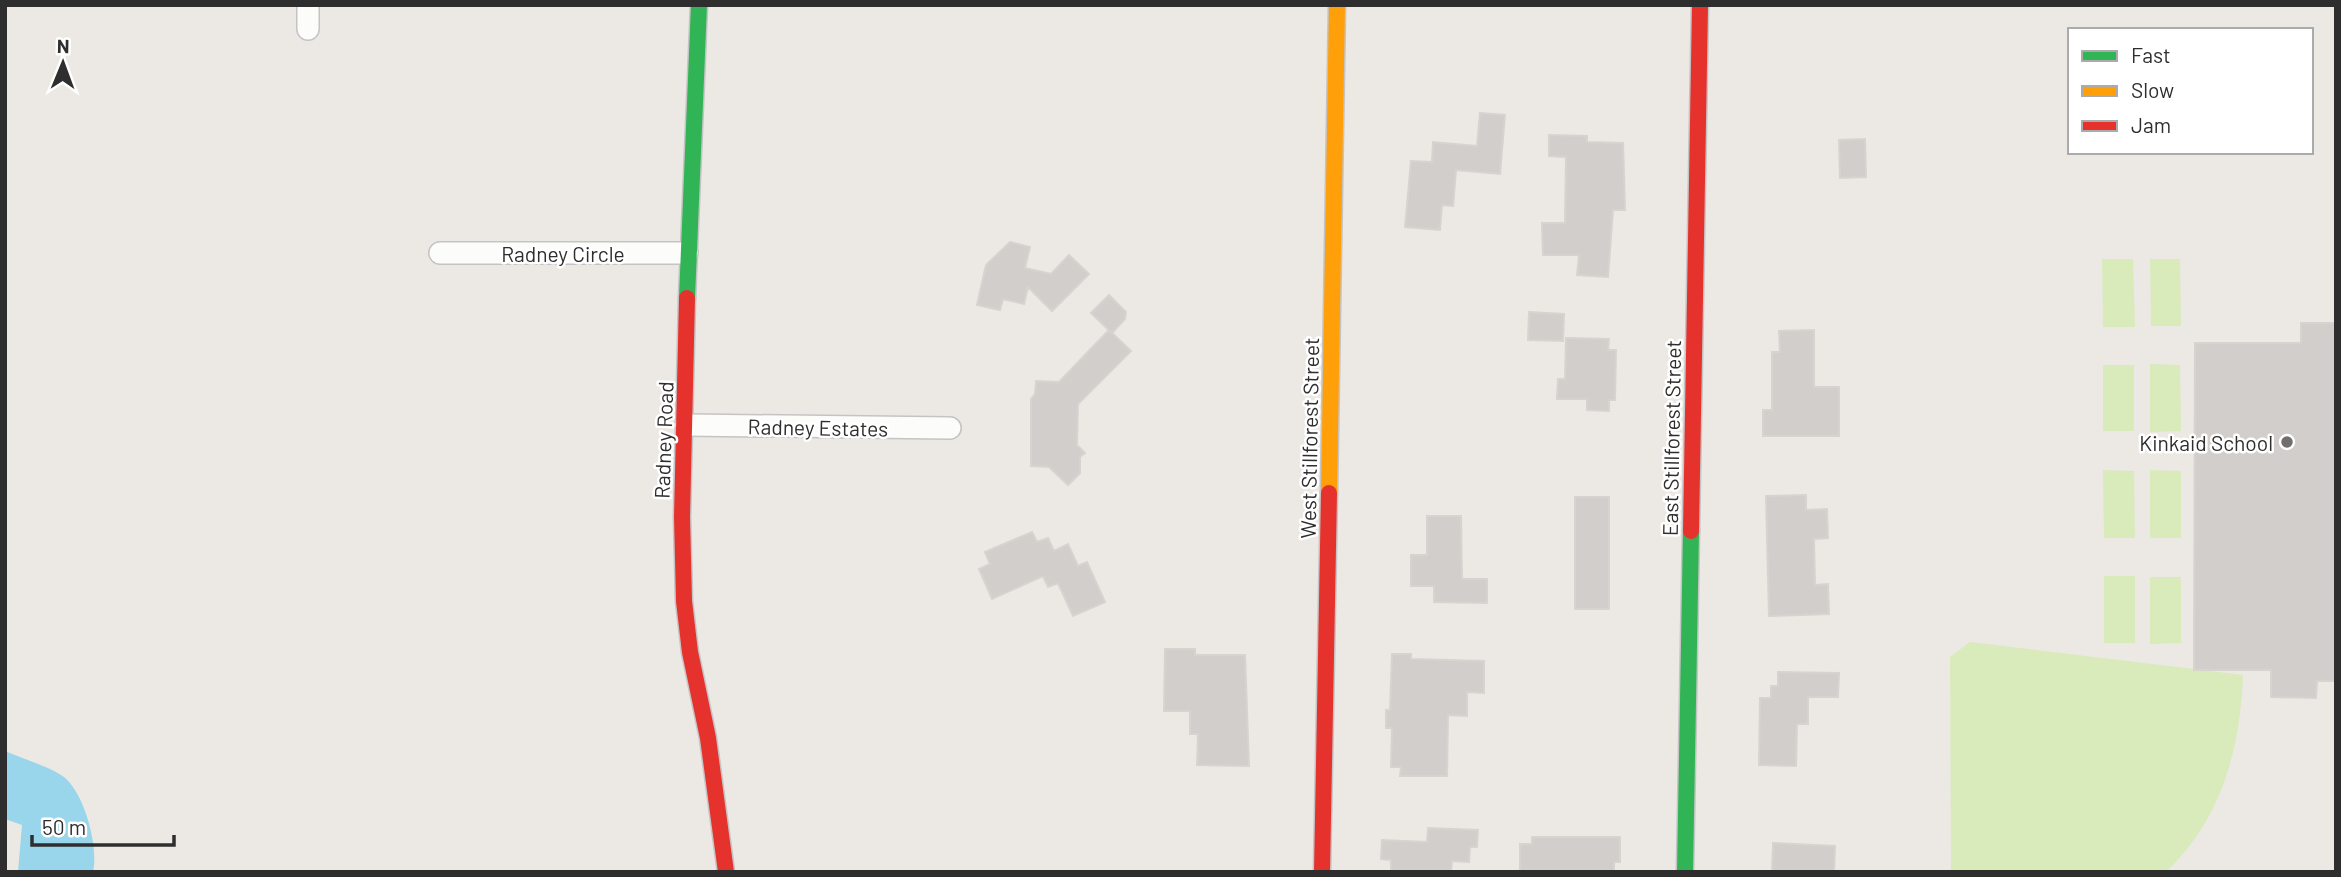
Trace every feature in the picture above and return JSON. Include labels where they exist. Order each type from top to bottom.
[{"type":"street","points":[[308,5],[308,29]]},
{"type":"street","name":"Radney Road","points":[[699,5],[687,253],[686,425],[682,517],[684,601],[690,652],[708,738],[726,872]]},
{"type":"street","name":"West Stillforest Street","points":[[1322,872],[1337,5]]},
{"type":"street","name":"East Stillforest Street","points":[[1685,872],[1700,5]]},
{"type":"street","name":"Radney Circle","points":[[440,253],[687,253]]},
{"type":"street","name":"Radney Estates","points":[[686,425],[950,428]]},
{"type":"green space","points":[[2102,259],[2133,259],[2135,327],[2103,327]]},
{"type":"green space","points":[[2150,259],[2180,259],[2181,326],[2151,326]]},
{"type":"green space","points":[[2150,364],[2180,365],[2181,431],[2150,432]]},
{"type":"green space","points":[[2103,365],[2134,365],[2134,431],[2103,431]]},
{"type":"green space","points":[[2103,470],[2134,471],[2135,538],[2104,538]]},
{"type":"green space","points":[[2150,470],[2181,471],[2181,538],[2150,538]]},
{"type":"green space","points":[[2104,576],[2135,576],[2135,643],[2104,643]]},
{"type":"green space","points":[[2150,577],[2181,577],[2181,643],[2150,644]]},
{"type":"green space","points":[[1970,642],[2243,675],[2238,730],[2224,781],[2201,829],[2166,872],[1951,872],[1950,657]]},
{"type":"water","points":[[5,751],[61,775],[77,793],[92,834],[93,872],[18,872],[22,825],[5,819]]},
{"type":"building","points":[[1480,113],[1505,115],[1500,174],[1456,170],[1453,206],[1442,205],[1440,230],[1405,227],[1411,161],[1432,162],[1433,142],[1477,146]]},
{"type":"building","points":[[1549,135],[1587,136],[1587,142],[1623,143],[1625,210],[1613,210],[1608,277],[1577,275],[1579,255],[1543,255],[1542,223],[1565,223],[1566,157],[1549,156]]},
{"type":"building","points":[[1865,139],[1866,177],[1840,178],[1839,140]]},
{"type":"building","points":[[1010,242],[1030,247],[1025,268],[1051,274],[1069,255],[1089,274],[1052,311],[1028,287],[1024,304],[1003,299],[1000,310],[977,305],[986,265]]},
{"type":"building","points":[[1109,295],[1126,312],[1125,319],[1112,333],[1091,313]]},
{"type":"building","points":[[1529,312],[1564,314],[1563,341],[1528,340]]},
{"type":"building","points":[[2301,323],[2336,323],[2336,681],[2317,681],[2316,698],[2271,697],[2271,670],[2194,670],[2195,343],[2301,343]]},
{"type":"building","points":[[1109,330],[1131,351],[1078,404],[1077,445],[1085,453],[1080,457],[1080,473],[1068,485],[1049,467],[1031,466],[1031,399],[1035,394],[1036,381],[1059,382]]},
{"type":"building","points":[[1814,330],[1814,387],[1839,387],[1839,436],[1763,436],[1763,410],[1772,410],[1772,352],[1780,352],[1779,331]]},
{"type":"building","points":[[1566,338],[1609,339],[1608,350],[1616,350],[1615,400],[1609,400],[1609,411],[1587,410],[1587,399],[1557,399],[1558,379],[1565,379]]},
{"type":"building","points":[[1806,495],[1806,510],[1827,509],[1828,538],[1814,539],[1815,585],[1828,584],[1829,614],[1769,616],[1766,496]]},
{"type":"building","points":[[1575,497],[1609,497],[1609,609],[1575,609]]},
{"type":"building","points":[[1427,516],[1461,516],[1462,579],[1487,579],[1487,603],[1434,602],[1434,586],[1411,586],[1411,555],[1427,555]]},
{"type":"building","points":[[1032,532],[1037,542],[1048,538],[1054,551],[1068,544],[1078,566],[1087,562],[1105,602],[1073,616],[1058,583],[1048,587],[1043,576],[992,599],[979,569],[990,564],[985,552]]},
{"type":"building","points":[[1165,649],[1195,649],[1195,655],[1245,655],[1249,766],[1197,765],[1198,734],[1190,734],[1190,711],[1164,711]]},
{"type":"building","points":[[1392,654],[1411,654],[1411,659],[1484,661],[1484,693],[1467,692],[1467,716],[1448,715],[1447,776],[1400,776],[1401,767],[1391,767],[1392,728],[1386,728],[1386,710],[1390,710]]},
{"type":"building","points":[[1778,672],[1839,673],[1838,697],[1808,697],[1808,724],[1797,724],[1796,766],[1759,765],[1760,698],[1771,698],[1771,686],[1778,686]]},
{"type":"building","points":[[1428,828],[1478,830],[1477,847],[1470,847],[1469,862],[1452,861],[1451,872],[1391,872],[1391,860],[1381,859],[1382,840],[1427,842]]},
{"type":"building","points":[[1532,837],[1620,837],[1620,862],[1614,862],[1614,872],[1520,872],[1520,844],[1532,844]]},
{"type":"building","points":[[1773,843],[1835,846],[1834,872],[1772,872]]},
{"type":"traffic: fast","points":[[687,298],[699,5]]},
{"type":"traffic: fast","points":[[1685,872],[1691,531]]},
{"type":"traffic: slow","points":[[1329,493],[1337,5]]},
{"type":"traffic: jam","points":[[1691,531],[1700,5]]},
{"type":"traffic: jam","points":[[687,298],[682,517],[684,601],[690,652],[708,738],[726,872]]},
{"type":"traffic: jam","points":[[1322,872],[1329,493]]},
{"type":"place","name":"Kinkaid School","points":[[2287,442]]}]
